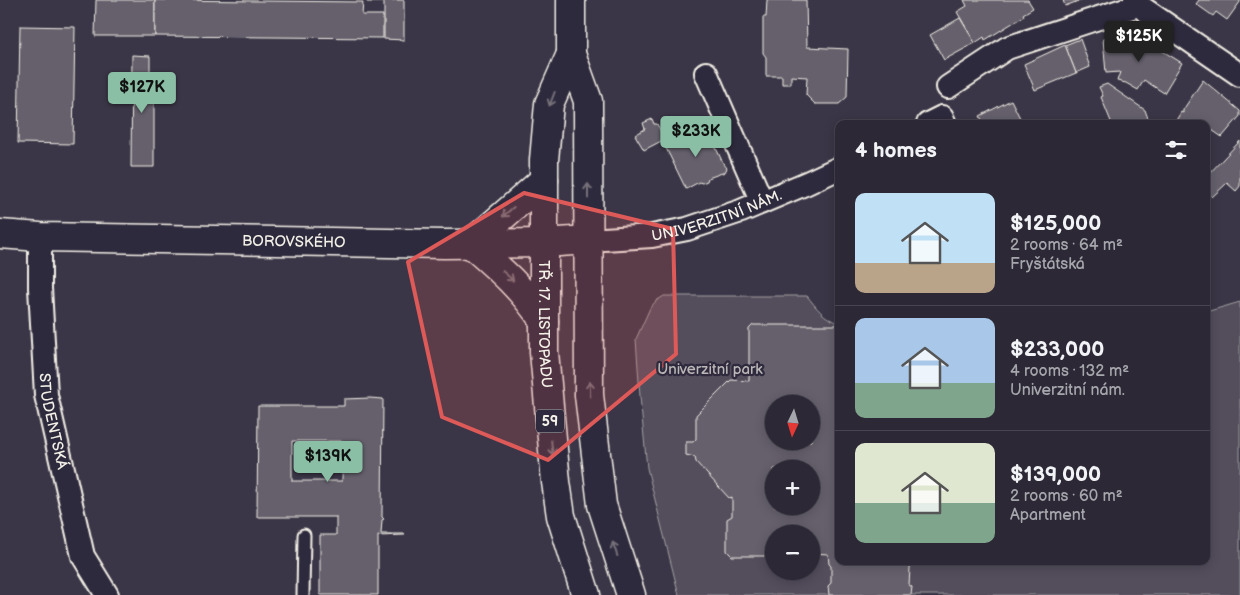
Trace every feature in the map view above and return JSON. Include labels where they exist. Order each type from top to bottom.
[{"type":"main road","name":"TŘ. 17. LISTOPADU","points":[[571,0],[571,54],[588,101],[589,395],[602,505],[631,595]]},
{"type":"main road","name":"TŘ. 17. LISTOPADU","points":[[571,54],[549,104],[544,180],[545,361],[561,516],[586,595]]},
{"type":"main road","points":[[544,180],[471,244],[515,282],[544,321]]},
{"type":"main road","name":"BOROVSKÉHO","points":[[0,234],[40,237],[471,244],[588,240]]},
{"type":"street","points":[[948,87],[1007,48],[1136,2],[1240,75]]},
{"type":"street","points":[[706,73],[762,202]]},
{"type":"street","name":"UNIVERZITNÍ NÁM.","points":[[588,240],[652,236],[687,229],[741,211],[835,170]]},
{"type":"street","name":"STUDENTSKÁ","points":[[40,237],[40,288],[46,395],[83,556],[106,595]]},
{"type":"lane","points":[[303,595],[304,535]]},
{"type":"highlighted area","points":[[524,193],[673,229],[676,354],[548,460],[442,417],[408,262]]},
{"type":"green space","name":"Univerzitní park","points":[[664,296],[807,296],[825,316],[835,321],[835,565],[1210,565],[1210,311],[1240,302],[1240,595],[679,595],[647,468],[636,339],[650,308]]},
{"type":"building","points":[[96,0],[155,0],[155,36],[95,36]]},
{"type":"building","points":[[155,0],[363,2],[362,15],[383,15],[383,38],[155,36]]},
{"type":"building","points":[[367,0],[404,0],[404,40],[384,39],[384,2],[367,2]]},
{"type":"building","points":[[767,0],[806,0],[807,47],[848,49],[847,97],[839,104],[815,104],[806,95],[807,77],[791,76],[791,84],[782,84],[782,76],[766,76],[766,57],[763,53],[763,17],[766,17]]},
{"type":"building","points":[[964,0],[1028,0],[1033,8],[1023,14],[1024,16],[985,40],[984,37],[975,43],[957,12],[967,6]]},
{"type":"building","points":[[1063,0],[1081,0],[1065,6]]},
{"type":"building","points":[[1199,0],[1240,0],[1240,2],[1227,20],[1216,12],[1213,16],[1196,4]]},
{"type":"building","points":[[960,18],[975,43],[944,60],[930,35]]},
{"type":"building","points":[[20,26],[75,27],[73,144],[18,143]]},
{"type":"building","points":[[1133,36],[1143,39],[1182,63],[1164,93],[1144,80],[1138,90],[1126,83],[1117,81],[1120,72],[1106,73],[1103,39]]},
{"type":"building","points":[[1080,39],[1090,67],[1076,73],[1065,45]]},
{"type":"building","points":[[1065,45],[1076,73],[1035,90],[1024,64]]},
{"type":"building","points":[[132,55],[150,56],[150,95],[154,95],[154,167],[131,167]]},
{"type":"building","points":[[1203,80],[1240,111],[1240,116],[1222,137],[1210,129],[1210,120],[1176,120],[1181,112],[1183,113],[1183,110]]},
{"type":"building","points":[[1107,84],[1145,110],[1149,120],[1110,120],[1099,87]]},
{"type":"building","points":[[1011,100],[1021,120],[982,120],[980,116]]},
{"type":"building","points":[[652,119],[665,139],[644,150],[635,135],[645,129],[643,123]]},
{"type":"building","points":[[699,129],[700,133],[707,129],[727,168],[725,172],[686,189],[666,148],[674,145],[672,141]]},
{"type":"building","points":[[1240,141],[1240,186],[1236,191],[1227,183],[1212,197],[1210,195],[1210,173]]},
{"type":"building","points":[[753,325],[835,325],[835,565],[911,565],[909,585],[912,587],[911,595],[829,595],[828,586],[831,583],[831,566],[828,554],[820,553],[820,525],[765,525],[765,556],[732,556],[727,551],[727,519],[732,516],[732,497],[729,498],[696,462],[695,457],[686,455],[686,442],[693,442],[696,439],[696,415],[731,380],[749,381],[749,329]]},
{"type":"building","points":[[344,399],[383,399],[382,517],[384,519],[382,520],[381,534],[405,535],[378,536],[378,595],[320,595],[320,535],[336,535],[336,517],[257,517],[258,406],[344,406]],"holes":[[[292,441],[343,441],[342,481],[292,481]]]}]
